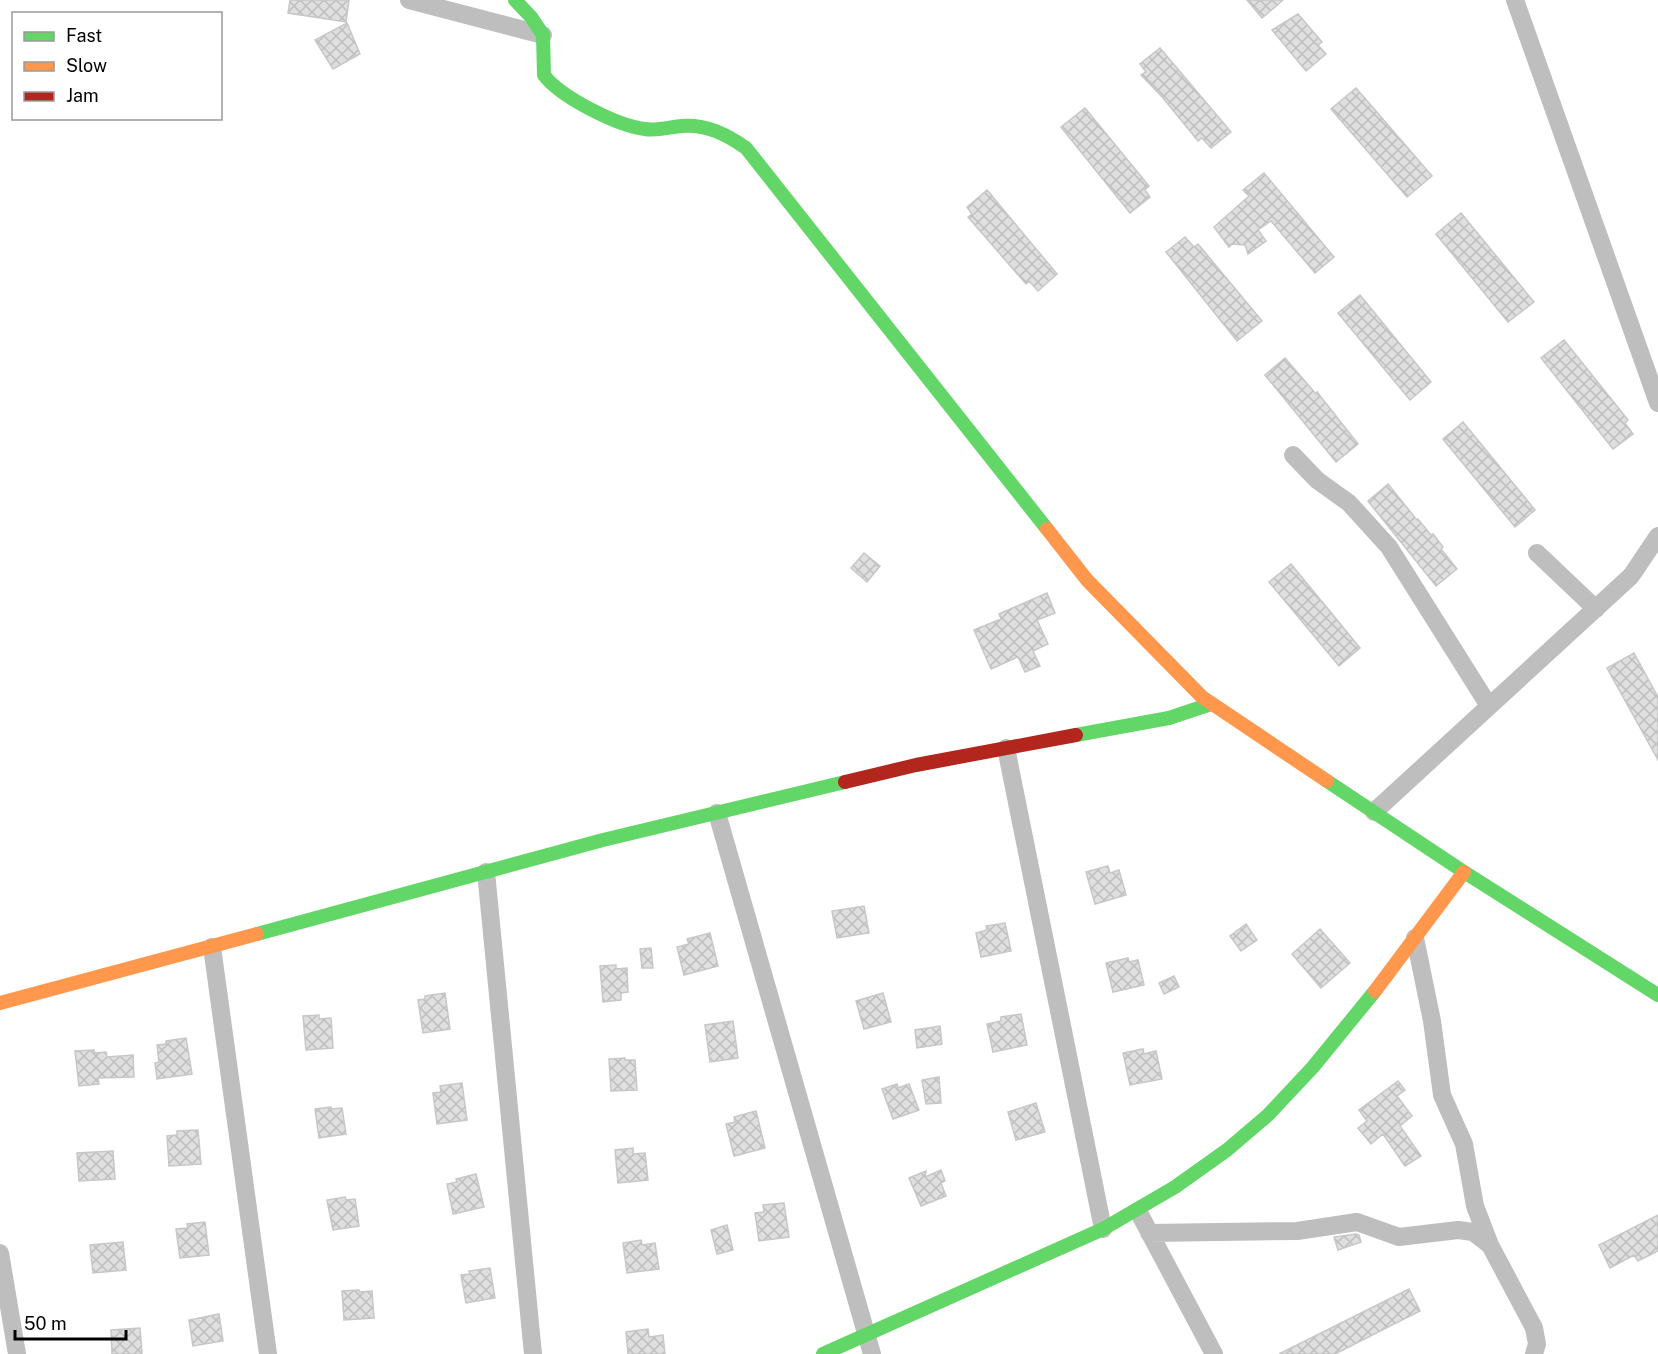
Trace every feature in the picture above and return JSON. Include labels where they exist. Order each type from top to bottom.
[{"type":"street","points":[[410,0],[543,35]]},
{"type":"street","points":[[515,0],[532,8],[543,35],[544,75],[598,113],[646,129],[690,125],[715,130],[726,134],[746,148],[1087,580],[1202,697],[1464,872],[1658,995]]},
{"type":"street","points":[[1515,0],[1658,403]]},
{"type":"street","points":[[1293,455],[1317,480],[1349,503],[1389,547],[1489,706]]},
{"type":"street","points":[[1374,812],[1631,576],[1658,536]]},
{"type":"street","points":[[1537,554],[1596,609]]},
{"type":"street","points":[[0,1003],[603,840],[916,765],[1169,718],[1211,704]]},
{"type":"street","points":[[1006,748],[1103,1229]]},
{"type":"street","points":[[717,813],[872,1354]]},
{"type":"street","points":[[486,872],[533,1354]]},
{"type":"street","points":[[823,1354],[1103,1229],[1138,1211],[1209,1165],[1272,1112],[1300,1083],[1368,1000],[1464,872]]},
{"type":"street","points":[[1415,938],[1432,1021],[1442,1095],[1464,1144],[1475,1206],[1490,1245],[1534,1328],[1537,1344],[1534,1354]]},
{"type":"street","points":[[212,947],[268,1354]]},
{"type":"street","points":[[1138,1211],[1214,1354]]},
{"type":"street","points":[[1149,1233],[1297,1231],[1358,1222],[1399,1237],[1458,1230],[1473,1232],[1490,1245]]},
{"type":"street","points":[[0,1253],[16,1354]]},
{"type":"building","points":[[290,0],[349,0],[346,22],[288,13]]},
{"type":"building","points":[[1247,0],[1283,0],[1262,18]]},
{"type":"building","points":[[1298,14],[1322,42],[1318,45],[1326,54],[1306,71],[1272,30]]},
{"type":"building","points":[[347,23],[360,54],[333,69],[315,40]]},
{"type":"building","points":[[1160,48],[1231,132],[1211,148],[1202,138],[1198,141],[1141,75],[1146,72],[1140,64]]},
{"type":"building","points":[[1356,88],[1432,176],[1407,197],[1331,109]]},
{"type":"building","points":[[1085,108],[1149,186],[1145,190],[1150,197],[1130,213],[1061,127]]},
{"type":"building","points":[[1264,173],[1334,257],[1315,273],[1271,221],[1258,230],[1266,241],[1248,254],[1245,245],[1232,244],[1229,247],[1214,227],[1249,196],[1243,190]]},
{"type":"building","points":[[987,190],[1057,274],[1038,291],[1029,281],[1026,284],[968,217],[972,214],[967,207]]},
{"type":"building","points":[[1461,213],[1534,302],[1508,322],[1436,234]]},
{"type":"building","points":[[1185,237],[1194,247],[1198,244],[1262,321],[1237,341],[1166,252]]},
{"type":"building","points":[[1360,295],[1431,382],[1410,400],[1338,313]]},
{"type":"building","points":[[1564,340],[1628,420],[1625,423],[1633,434],[1613,449],[1541,358]]},
{"type":"building","points":[[1285,358],[1316,394],[1317,392],[1358,444],[1336,462],[1265,375]]},
{"type":"building","points":[[1463,422],[1535,510],[1515,527],[1443,439]]},
{"type":"building","points":[[1388,484],[1417,520],[1431,535],[1433,534],[1443,547],[1441,549],[1457,569],[1436,586],[1368,501]]},
{"type":"building","points":[[864,553],[880,566],[867,582],[851,568]]},
{"type":"building","points":[[1291,564],[1360,648],[1339,666],[1269,582]]},
{"type":"building","points":[[1047,593],[1055,613],[1037,620],[1048,644],[1033,651],[1040,666],[1025,672],[1018,657],[991,669],[974,630],[1001,619],[999,614]]},
{"type":"building","points":[[1634,653],[1658,697],[1658,760],[1607,668]]},
{"type":"building","points":[[1108,866],[1110,873],[1119,870],[1126,895],[1095,904],[1086,872]]},
{"type":"building","points":[[864,906],[869,933],[837,938],[832,911]]},
{"type":"building","points":[[1005,923],[1011,951],[981,957],[976,933],[987,930],[986,926]]},
{"type":"building","points":[[1246,924],[1257,940],[1241,951],[1230,936]]},
{"type":"building","points":[[1320,929],[1350,963],[1321,988],[1292,954]]},
{"type":"building","points":[[710,933],[718,966],[684,975],[677,947],[689,944],[687,939]]},
{"type":"building","points":[[651,948],[653,968],[642,968],[640,949]]},
{"type":"building","points":[[1128,958],[1129,962],[1138,960],[1144,985],[1113,992],[1106,963]]},
{"type":"building","points":[[616,965],[616,969],[627,968],[628,992],[621,993],[621,1000],[603,1002],[600,966]]},
{"type":"building","points":[[1174,976],[1179,987],[1164,994],[1159,983]]},
{"type":"building","points":[[445,993],[450,1029],[423,1033],[418,1000],[425,999],[425,996]]},
{"type":"building","points":[[883,993],[891,1022],[864,1029],[856,1001]]},
{"type":"building","points":[[1021,1014],[1027,1045],[993,1052],[987,1024],[1001,1021],[1001,1017]]},
{"type":"building","points":[[319,1015],[319,1019],[331,1018],[333,1048],[306,1050],[303,1016]]},
{"type":"building","points":[[733,1021],[738,1058],[710,1062],[705,1025]]},
{"type":"building","points":[[940,1026],[942,1044],[917,1048],[915,1030]]},
{"type":"building","points":[[186,1038],[192,1074],[157,1079],[155,1063],[159,1062],[157,1045]]},
{"type":"building","points":[[1143,1049],[1144,1054],[1156,1051],[1162,1079],[1130,1085],[1123,1053]]},
{"type":"building","points":[[94,1050],[95,1053],[106,1052],[107,1057],[133,1055],[134,1077],[98,1078],[99,1084],[79,1086],[75,1051]]},
{"type":"building","points":[[625,1058],[625,1060],[635,1060],[637,1090],[611,1091],[609,1059]]},
{"type":"building","points":[[939,1077],[941,1103],[926,1104],[922,1080]]},
{"type":"building","points":[[1398,1081],[1405,1090],[1397,1096],[1412,1116],[1400,1126],[1421,1156],[1405,1166],[1383,1134],[1371,1144],[1358,1128],[1367,1121],[1359,1110]]},
{"type":"building","points":[[462,1083],[467,1120],[437,1124],[433,1093],[441,1092],[440,1086]]},
{"type":"building","points":[[897,1084],[898,1088],[909,1084],[919,1110],[893,1119],[882,1089]]},
{"type":"building","points":[[1036,1103],[1045,1132],[1016,1140],[1008,1112]]},
{"type":"building","points":[[331,1107],[331,1109],[342,1108],[346,1134],[319,1138],[315,1109]]},
{"type":"building","points":[[756,1111],[765,1148],[734,1156],[726,1124],[735,1122],[734,1117]]},
{"type":"building","points":[[198,1130],[201,1164],[169,1166],[167,1136],[177,1135],[177,1131]]},
{"type":"building","points":[[633,1148],[633,1154],[645,1153],[648,1180],[618,1183],[615,1150]]},
{"type":"building","points":[[113,1151],[115,1179],[79,1181],[77,1153]]},
{"type":"building","points":[[941,1170],[945,1181],[941,1183],[946,1196],[921,1206],[909,1178],[926,1171],[925,1177]]},
{"type":"building","points":[[476,1174],[484,1207],[453,1214],[447,1184]]},
{"type":"building","points":[[345,1197],[346,1200],[355,1199],[359,1226],[333,1230],[327,1200]]},
{"type":"building","points":[[784,1203],[789,1237],[759,1241],[755,1213],[764,1212],[763,1205]]},
{"type":"building","points":[[1658,1215],[1658,1251],[1638,1261],[1634,1255],[1610,1268],[1599,1245]]},
{"type":"building","points":[[205,1222],[209,1255],[180,1258],[176,1229],[188,1228],[187,1224]]},
{"type":"building","points":[[727,1225],[733,1250],[717,1254],[711,1230]]},
{"type":"building","points":[[1359,1235],[1361,1242],[1338,1250],[1334,1237]]},
{"type":"building","points":[[641,1240],[642,1245],[655,1243],[659,1269],[627,1273],[623,1243]]},
{"type":"building","points":[[123,1242],[126,1270],[93,1273],[90,1245]]},
{"type":"building","points":[[490,1268],[495,1298],[466,1303],[461,1275],[470,1274],[469,1271]]},
{"type":"building","points":[[1409,1289],[1420,1311],[1335,1354],[1279,1354]]},
{"type":"building","points":[[359,1290],[360,1292],[372,1291],[374,1318],[344,1320],[342,1291]]},
{"type":"building","points":[[219,1314],[223,1341],[193,1346],[189,1320]]},
{"type":"building","points":[[140,1328],[142,1354],[112,1354],[111,1330]]},
{"type":"building","points":[[648,1329],[649,1337],[663,1335],[665,1354],[628,1354],[626,1332]]},
{"type":"traffic: fast","points":[[515,0],[531,17],[543,35],[544,75],[552,84],[576,101],[605,116],[634,127],[654,130],[682,126],[708,128],[731,138],[746,148],[1047,529]]},
{"type":"traffic: fast","points":[[1076,735],[1169,718],[1211,704]]},
{"type":"traffic: fast","points":[[1327,781],[1464,872],[1658,995]]},
{"type":"traffic: fast","points":[[257,934],[603,840],[845,782]]},
{"type":"traffic: fast","points":[[823,1354],[1103,1229],[1175,1187],[1227,1150],[1268,1115],[1313,1067],[1375,991]]},
{"type":"traffic: slow","points":[[1047,529],[1087,580],[1202,697],[1327,781]]},
{"type":"traffic: slow","points":[[1375,991],[1464,872]]},
{"type":"traffic: slow","points":[[0,1003],[257,934]]},
{"type":"traffic: jam","points":[[845,782],[916,765],[1076,735]]}]
